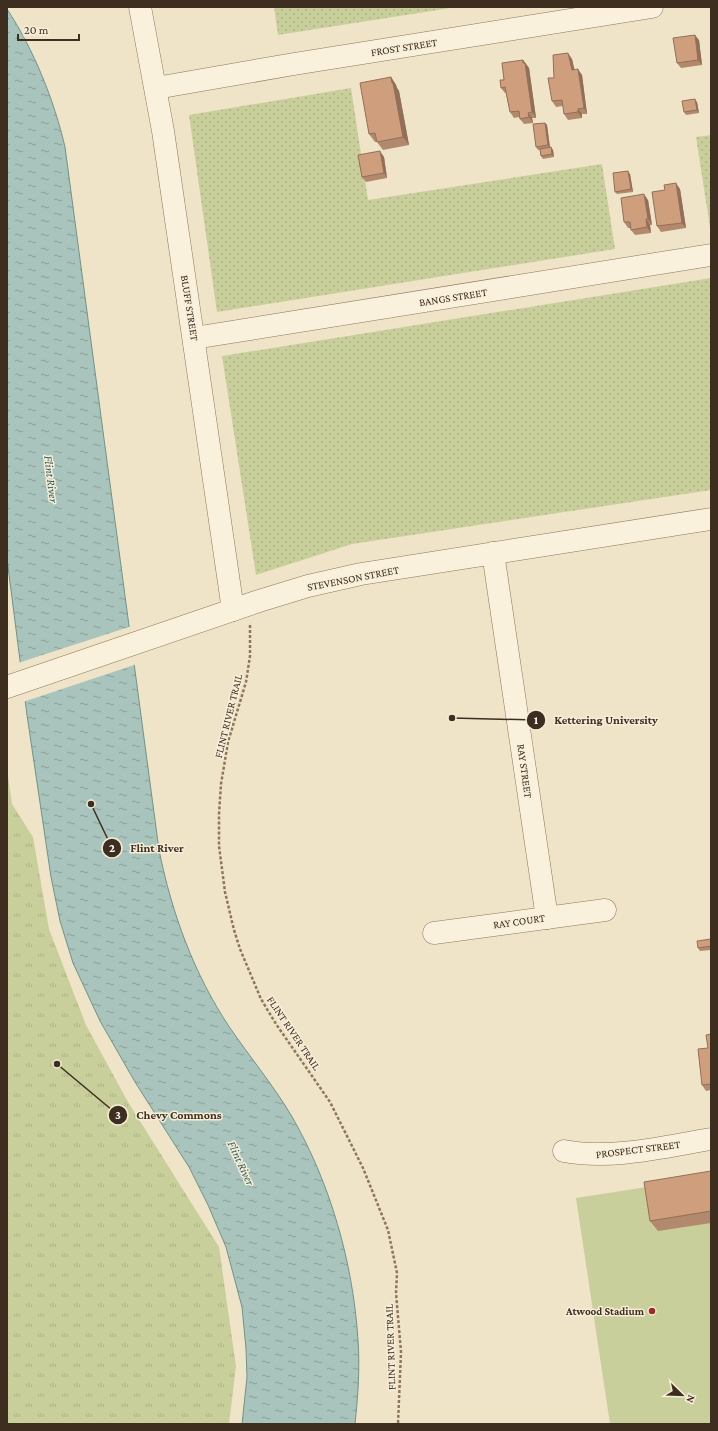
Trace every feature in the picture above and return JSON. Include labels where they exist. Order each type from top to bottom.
[{"type":"street","name":"BLUFF STREET","points":[[140,7],[156,88],[194,338],[241,615]]},
{"type":"street","name":"FROST STREET","points":[[156,88],[652,7]]},
{"type":"street","name":"BANGS STREET","points":[[194,338],[711,255]]},
{"type":"street","name":"STEVENSON STREET","points":[[7,687],[182,627],[241,615],[283,593],[331,581],[361,574],[711,519]]},
{"type":"street","name":"RAY STREET","points":[[493,553],[547,918]]},
{"type":"street","name":"RAY COURT","points":[[434,933],[605,910]]},
{"type":"street","name":"PROSPECT STREET","points":[[564,1151],[581,1154],[604,1154],[645,1150],[711,1139]]},
{"type":"path","name":"FLINT RIVER TRAIL","points":[[241,615],[250,635],[250,656],[246,682],[228,742],[221,784],[219,814],[220,846],[225,892],[240,949],[261,999],[276,1024],[330,1102],[363,1168],[388,1230],[397,1274],[396,1293],[401,1352],[398,1424]]},
{"type":"green space","points":[[274,7],[457,7],[278,35]]},
{"type":"green space","points":[[351,88],[368,200],[602,164],[615,249],[217,312],[189,115]]},
{"type":"green space","points":[[711,135],[711,234],[696,137]]},
{"type":"green space","points":[[711,278],[711,490],[352,544],[256,575],[222,356]]},
{"type":"green space","points":[[7,768],[12,804],[33,837],[49,929],[86,1025],[128,1102],[219,1247],[236,1366],[229,1424],[7,1424]]},
{"type":"green space","name":"Atwood Stadium","points":[[711,1177],[711,1424],[610,1424],[576,1198]]},
{"type":"water","points":[[7,9],[26,41],[42,76],[55,111],[65,147],[159,850],[164,874],[178,920],[195,965],[230,1028],[291,1115],[305,1141],[328,1195],[345,1252],[355,1311],[359,1361],[355,1424],[242,1424],[247,1377],[246,1349],[242,1307],[226,1247],[208,1205],[189,1167],[135,1082],[100,1021],[73,963],[60,921],[51,877],[27,715],[7,559]]},
{"type":"pier","points":[[132,626],[137,664],[23,702],[18,663]]},
{"type":"building","points":[[695,35],[698,60],[677,63],[673,38]]},
{"type":"building","points":[[568,53],[572,70],[578,69],[584,108],[578,109],[578,112],[564,114],[562,100],[552,101],[548,78],[554,78],[553,55]]},
{"type":"building","points":[[523,60],[523,63],[525,63],[532,112],[528,113],[529,117],[520,119],[519,111],[510,112],[505,87],[501,88],[500,80],[504,80],[502,63]]},
{"type":"building","points":[[391,77],[403,137],[377,142],[375,133],[369,134],[360,83]]},
{"type":"building","points":[[695,99],[697,110],[684,112],[682,101]]},
{"type":"building","points":[[545,123],[548,145],[536,147],[533,124]]},
{"type":"building","points":[[551,147],[552,154],[541,156],[540,149]]},
{"type":"building","points":[[380,151],[384,173],[362,177],[358,155]]},
{"type":"building","points":[[628,171],[631,189],[615,192],[613,173]]},
{"type":"building","points":[[676,183],[682,223],[657,226],[652,192],[665,190],[664,185]]},
{"type":"building","points":[[644,194],[648,219],[646,219],[647,227],[631,230],[630,222],[624,222],[621,198]]},
{"type":"building","points":[[711,939],[711,946],[698,948],[697,941]]},
{"type":"building","points":[[711,1034],[711,1084],[702,1085],[698,1049],[708,1048],[706,1035]]},
{"type":"building","points":[[711,1171],[711,1211],[650,1221],[644,1182]]},
{"type":"place","name":"Kettering University","points":[[452,718]]},
{"type":"place","name":"Flint River","points":[[91,804]]},
{"type":"place","name":"Chevy Commons","points":[[57,1064]]},
{"type":"place","name":"Atwood Stadium","points":[[652,1311]]}]
